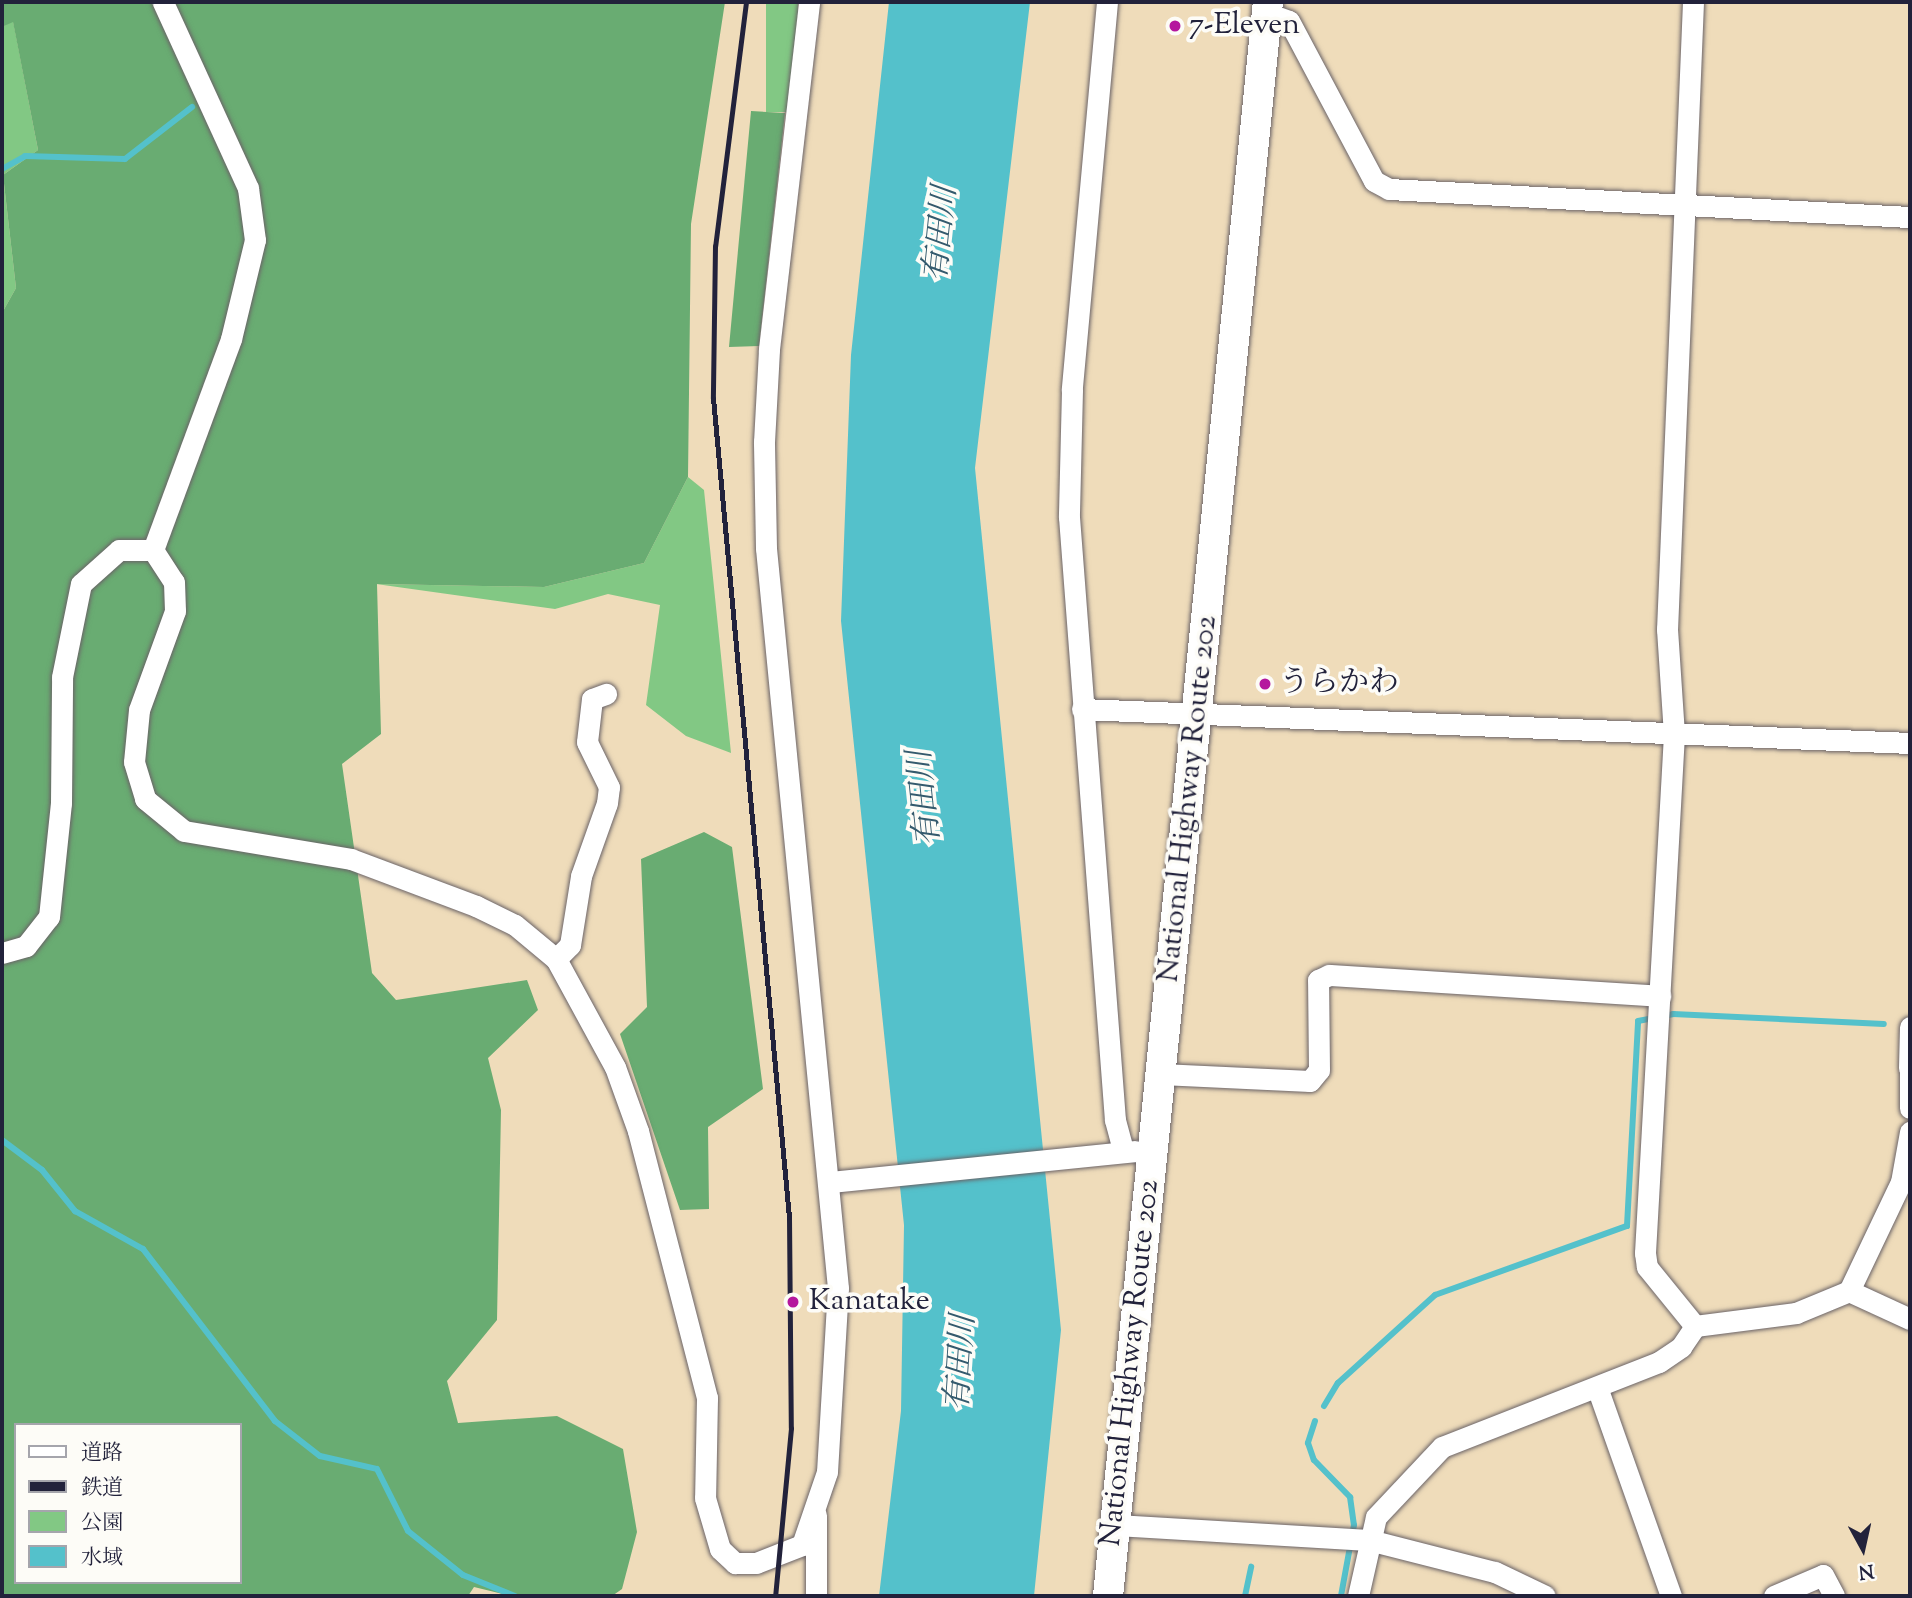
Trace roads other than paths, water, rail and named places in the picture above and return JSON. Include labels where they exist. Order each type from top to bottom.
[{"type":"highway","name":"National Highway Route 202","points":[[1108,1596],[1268,7]]},
{"type":"street","points":[[153,550],[232,339],[255,240],[248,188],[163,2]]},
{"type":"street","points":[[153,550],[174,582],[175,611],[139,710],[134,762],[145,799],[184,831],[351,859],[476,906],[515,925],[556,959],[615,1066],[638,1131],[707,1398],[705,1498],[720,1549],[736,1563],[781,1557],[802,1545],[816,1515],[827,1472],[838,1288],[831,1182],[766,548],[769,349],[809,2]]},
{"type":"street","points":[[1107,2],[1072,390],[1069,517],[1115,1120],[1123,1149]]},
{"type":"street","points":[[1693,2],[1667,629],[1674,734],[1645,1253],[1647,1267],[1695,1326]]},
{"type":"street","points":[[1268,7],[1289,22],[1374,181],[1389,189],[1910,217]]},
{"type":"street","points":[[2,953],[26,946],[49,917],[61,803],[62,677],[81,584],[119,550],[153,550]]},
{"type":"street","points":[[556,959],[570,946],[581,876],[607,803],[609,787],[586,742],[592,699],[606,694]]},
{"type":"street","points":[[1082,709],[1196,718],[1910,743]]},
{"type":"street","points":[[1161,1074],[1310,1081],[1319,1070],[1318,979],[1329,975],[1660,1010]]},
{"type":"street","points":[[1910,1027],[1910,1108]]},
{"type":"street","points":[[1358,1596],[1357,1539],[1442,1447],[1598,1390],[1659,1362],[1681,1347],[1695,1326],[1796,1313],[1849,1291],[1900,1182],[1910,1132]]},
{"type":"street","points":[[831,1182],[1123,1149],[1152,1155]]},
{"type":"street","points":[[1849,1291],[1910,1319]]},
{"type":"street","points":[[1598,1390],[1671,1596]]},
{"type":"street","points":[[816,1515],[816,1596]]},
{"type":"street","points":[[1115,1525],[1357,1539],[1495,1572],[1545,1596]]},
{"type":"street","points":[[1774,1596],[1823,1575],[1833,1596]]},
{"type":"water","name":"有田川","points":[[889,2],[1030,2],[975,468],[1061,1330],[1034,1596],[879,1596],[901,1411],[904,1225],[841,621],[851,355]]},
{"type":"waterway","points":[[2,169],[25,156],[125,159],[192,107]]},
{"type":"waterway","points":[[1324,1406],[1338,1383],[1435,1295],[1627,1226],[1638,1021],[1673,1014],[1884,1024]]},
{"type":"waterway","points":[[2,1140],[42,1170],[75,1211],[143,1249],[275,1421],[320,1456],[377,1469],[408,1531],[463,1575],[515,1596]]},
{"type":"waterway","points":[[1315,1421],[1308,1443],[1314,1460],[1350,1497],[1354,1525],[1341,1596]]},
{"type":"waterway","points":[[1245,1596],[1251,1567]]},
{"type":"railway","points":[[746,2],[715,246],[713,398],[789,1218],[791,1428],[775,1596]]},
{"type":"place","name":"7-Eleven","points":[[1175,26]]},
{"type":"place","name":"うらかわ","points":[[1265,684]]},
{"type":"place","name":"Kanatake","points":[[793,1302]]}]
